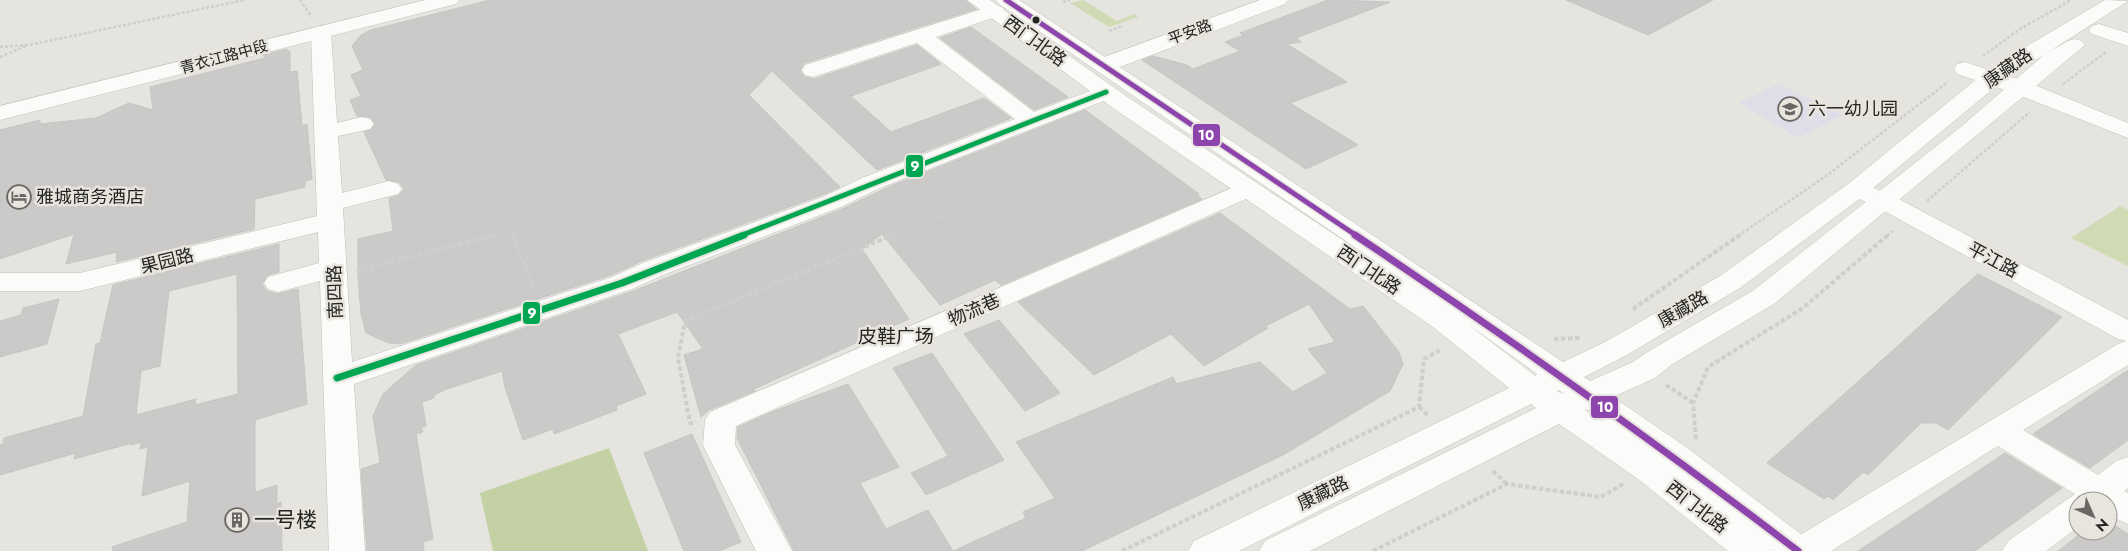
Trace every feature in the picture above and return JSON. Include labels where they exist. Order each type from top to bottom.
[{"type":"main road","name":"青衣江路中段","points":[[0,114],[315,23],[448,0]]},
{"type":"main road","name":"平安路","points":[[1104,65],[1278,0]]},
{"type":"main road","name":"西门北路","points":[[993,4],[1104,65],[1560,375],[1574,402],[1650,470],[1753,551]]},
{"type":"main road","name":"西门北路","points":[[993,4],[1106,92],[1443,320],[1532,389],[1574,402],[1674,456],[1798,551]]},
{"type":"main road","points":[[813,70],[920,35],[993,4]]},
{"type":"main road","name":"康藏路","points":[[1277,551],[1574,402],[1644,370],[1660,358],[1764,297],[1884,201],[2053,59],[2099,30],[2119,4]]},
{"type":"main road","name":"康藏路","points":[[1206,551],[1615,349],[1730,282],[1857,189],[1992,78],[2032,51],[2119,4]]},
{"type":"main road","name":"南四路","points":[[315,23],[326,132],[331,212],[337,378],[347,551]]},
{"type":"main road","points":[[2099,30],[2128,40]]},
{"type":"main road","points":[[920,35],[1032,121]]},
{"type":"main road","points":[[1965,69],[2020,87],[2128,131]]},
{"type":"main road","points":[[337,378],[622,284],[653,269],[832,202],[870,183],[1106,92]]},
{"type":"main road","points":[[326,132],[362,124]]},
{"type":"main road","name":"果园路","points":[[0,282],[80,282],[331,212],[389,189]]},
{"type":"main road","name":"物流巷","points":[[718,416],[1126,244],[1248,189]]},
{"type":"main road","name":"平江路","points":[[1857,189],[1884,201],[2128,332]]},
{"type":"main road","points":[[278,282],[334,273]]},
{"type":"main road","points":[[1802,551],[2128,351]]},
{"type":"main road","points":[[718,416],[719,445],[774,551]]},
{"type":"main road","points":[[1999,431],[2076,491]]},
{"type":"main road","points":[[2100,491],[2128,470]]},
{"type":"main road","points":[[2020,551],[2068,515]]},
{"type":"path","points":[[0,48],[29,45],[244,0]]},
{"type":"path","points":[[300,0],[315,23]]},
{"type":"path","points":[[1063,2],[1070,0]]},
{"type":"path","points":[[1628,312],[1826,176],[2020,29],[2071,0]]},
{"type":"path","points":[[1109,31],[1122,26]]},
{"type":"path","points":[[0,57],[29,45]]},
{"type":"path","points":[[718,416],[690,423],[678,358],[685,321],[942,215],[1046,177],[1126,244]]},
{"type":"path","points":[[334,273],[511,231],[543,310]]},
{"type":"path","points":[[1549,339],[1586,337]]},
{"type":"path","points":[[1122,551],[1419,407],[1424,359]]},
{"type":"path","points":[[1373,551],[1507,484],[1601,497]]},
{"type":"shaded area","name":"六一幼儿园","points":[[1778,84],[1843,115],[1798,138],[1739,103]]},
{"type":"green space","points":[[1083,0],[1117,21],[1134,14],[1138,17],[1109,27],[1070,3]]},
{"type":"green space","points":[[2120,206],[2128,210],[2128,266],[2071,238]]},
{"type":"green space","points":[[609,448],[648,551],[493,551],[480,493]]},
{"type":"building","points":[[490,0],[965,0],[976,9],[804,63],[800,71],[805,77],[814,79],[917,45],[941,64],[851,96],[891,132],[984,98],[1011,118],[877,170],[772,71],[749,95],[840,187],[642,261],[611,275],[400,344],[389,343],[366,333],[361,314],[358,239],[393,231],[389,198],[398,196],[404,189],[399,182],[386,180],[364,132],[371,130],[375,123],[370,117],[357,116],[350,100],[361,96],[351,75],[363,70],[352,46],[361,35],[371,30]]},
{"type":"building","points":[[1328,0],[1390,2],[1296,38],[1301,42],[1287,44],[1347,82],[1290,103],[1358,145],[1306,169],[1142,60],[1153,56],[1187,65],[1193,69],[1240,51],[1225,42],[1244,35],[1240,33]]},
{"type":"building","points":[[1566,0],[1713,0],[1648,35]]},
{"type":"building","points":[[971,27],[1068,97],[1034,110],[940,38]]},
{"type":"building","points":[[287,49],[290,52],[290,72],[297,71],[302,126],[307,124],[312,179],[305,181],[305,187],[255,199],[254,229],[116,262],[117,252],[66,264],[74,234],[0,259],[0,130],[40,120],[40,124],[96,118],[129,103],[153,110],[150,87],[265,58],[263,55]]},
{"type":"building","points":[[1085,110],[1199,194],[1197,195],[1202,199],[1001,285],[995,280],[940,305],[882,234],[862,249],[909,319],[754,389],[755,391],[709,410],[701,417],[684,355],[703,349],[677,312],[618,334],[646,394],[616,406],[617,410],[554,434],[553,429],[523,440],[505,387],[502,371],[447,389],[434,395],[434,398],[422,402],[426,426],[421,427],[423,432],[416,434],[433,539],[423,542],[424,551],[367,551],[361,469],[380,463],[373,416],[383,394],[416,365],[633,291],[842,209],[893,185]]},
{"type":"building","points":[[1220,213],[1350,309],[1363,306],[1399,352],[1403,364],[1390,391],[1283,455],[1082,551],[953,551],[1026,518],[1023,512],[1055,498],[1016,442],[1173,377],[1176,384],[1260,362],[1293,392],[1327,373],[1308,349],[1335,342],[1309,304],[1266,326],[1268,328],[1204,366],[1171,334],[1094,375],[1018,302]]},
{"type":"building","points":[[279,244],[279,272],[268,275],[262,284],[267,291],[277,294],[298,289],[307,404],[255,420],[255,492],[277,485],[277,504],[281,502],[282,551],[113,551],[112,547],[187,522],[190,481],[142,496],[148,447],[140,449],[141,442],[74,459],[76,453],[0,475],[0,445],[3,444],[4,438],[83,416],[96,344],[100,343],[113,285]],"holes":[[[237,274],[238,394],[195,405],[196,399],[136,415],[141,371],[160,366],[169,291]]]},
{"type":"building","points":[[1978,274],[2062,317],[1948,430],[1936,423],[1921,423],[1868,475],[1863,472],[1833,500],[1828,496],[1824,499],[1767,463]]},
{"type":"building","points":[[59,299],[47,344],[0,357],[0,321],[21,315],[23,308]]},
{"type":"building","points":[[999,320],[1060,393],[1025,411],[964,334]]},
{"type":"building","points":[[932,353],[1004,460],[926,495],[911,473],[948,456],[893,368]]},
{"type":"building","points":[[2128,370],[2128,440],[2090,468],[2033,434]]},
{"type":"building","points":[[848,384],[899,467],[860,483],[886,529],[928,510],[953,551],[794,551],[737,438],[738,427],[774,411]]},
{"type":"building","points":[[692,434],[741,542],[719,551],[684,551],[644,453]]},
{"type":"building","points":[[2005,453],[2062,488],[1975,551],[1858,551]]},
{"type":"building","points":[[2118,528],[2128,534],[2128,551],[2058,551],[2071,541],[2118,541]]},
{"type":"transit line","name":"10","points":[[1006,0],[1489,325],[1674,456],[1798,551]]},
{"type":"transit line","name":"9","points":[[337,378],[622,283],[653,269],[832,202],[871,183],[1106,92]]},
{"type":"place","name":"六一幼儿园","points":[[1790,109]]},
{"type":"place","name":"雅城商务酒店","points":[[19,197]]},
{"type":"place","name":"一号楼","points":[[237,520]]},
{"type":"district","name":"皮鞋广场","points":[[896,336]]}]
